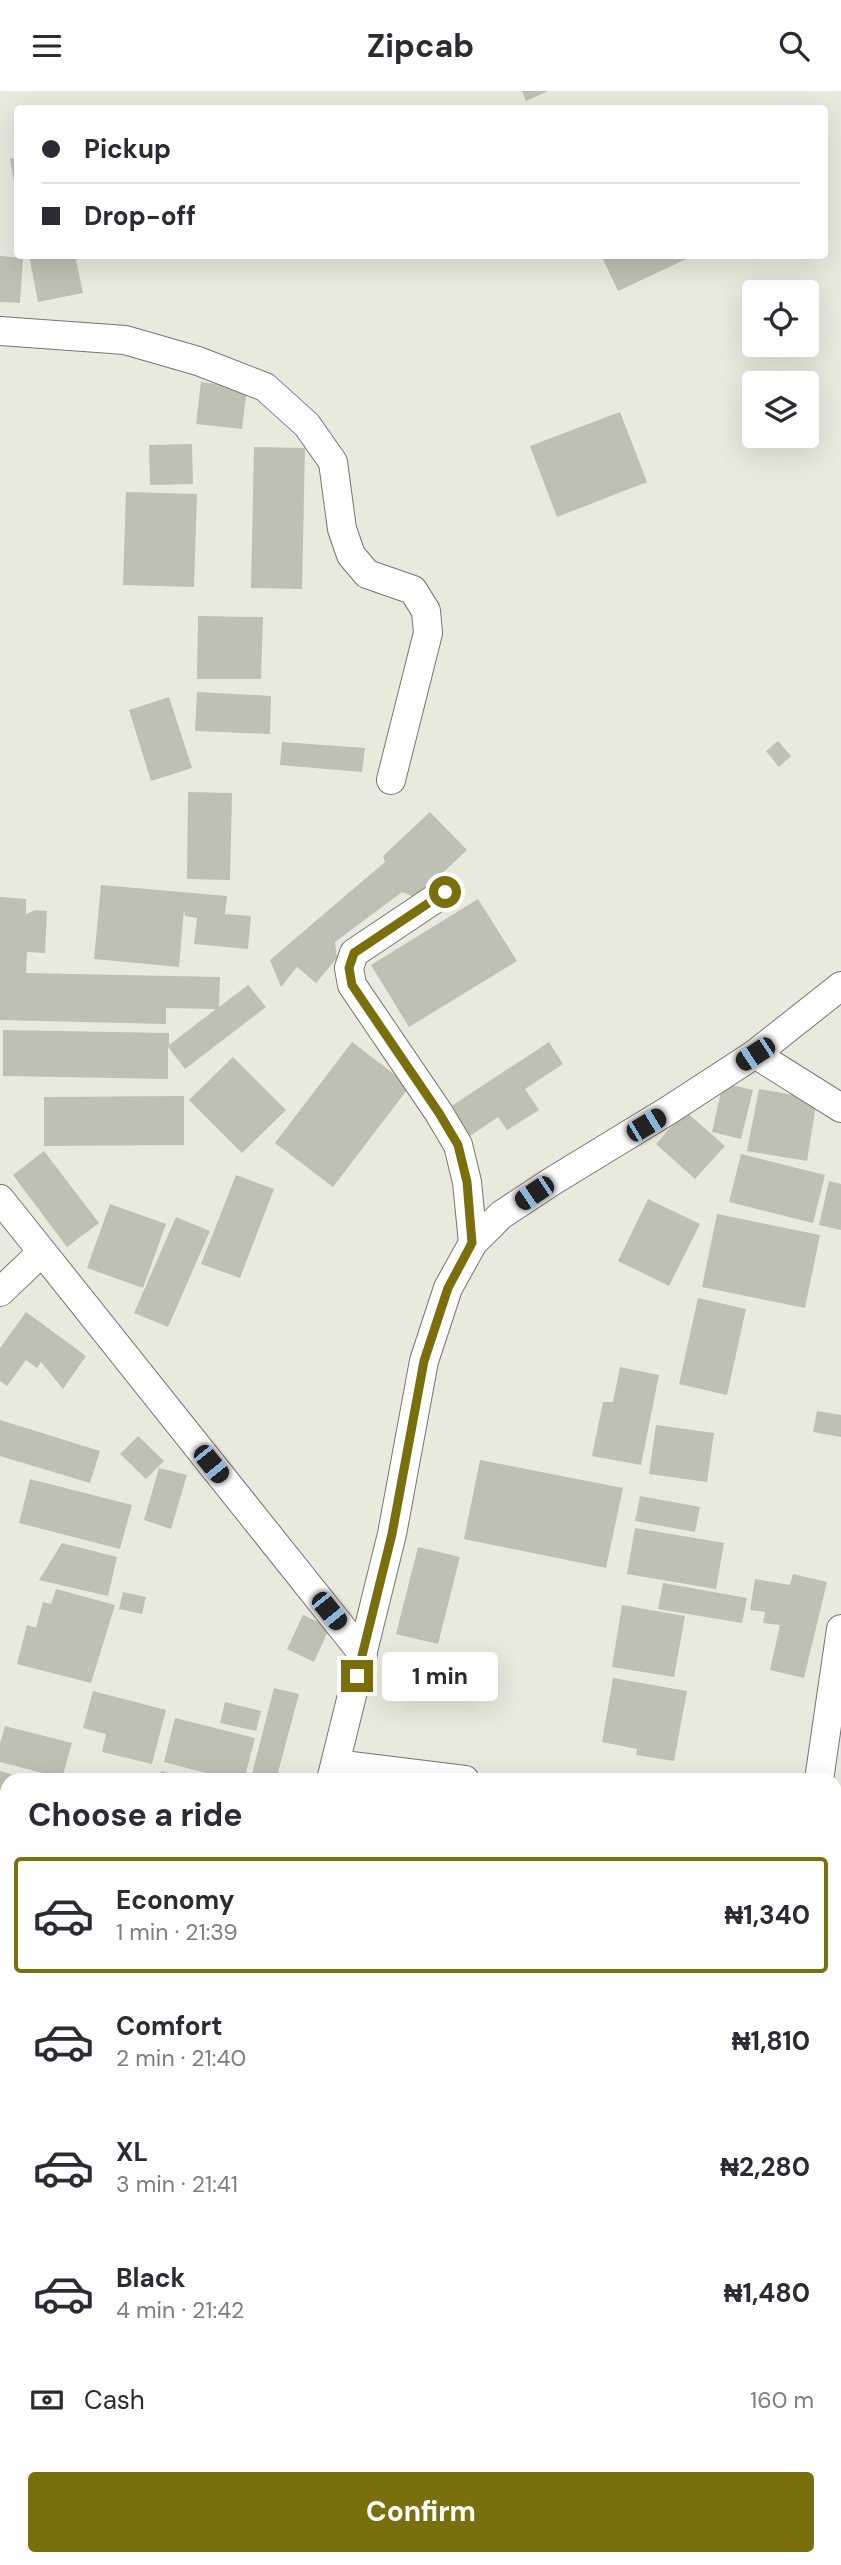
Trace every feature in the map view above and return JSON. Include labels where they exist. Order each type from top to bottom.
[{"type":"street","points":[[0,331],[125,340],[198,361],[265,387],[307,425],[333,462],[342,529],[351,555],[367,574],[413,590],[426,611],[428,633],[391,780]]},
{"type":"street","points":[[445,892],[354,953],[349,968],[352,985],[458,1145],[467,1182],[472,1243]]},
{"type":"street","points":[[333,1772],[392,1534],[424,1361],[448,1288],[472,1243],[501,1215],[755,1054],[841,986]]},
{"type":"street","points":[[755,1054],[838,1104]]},
{"type":"street","points":[[0,1199],[363,1654]]},
{"type":"street","points":[[0,1292],[41,1253]]},
{"type":"street","points":[[820,1773],[841,1629]]},
{"type":"building","points":[[522,91],[548,91],[526,101]]},
{"type":"building","points":[[14,158],[14,181],[10,159]]},
{"type":"building","points":[[0,256],[23,259],[20,303],[0,302]]},
{"type":"building","points":[[30,259],[76,259],[83,293],[38,302]]},
{"type":"building","points":[[603,259],[686,259],[618,291]]},
{"type":"building","points":[[201,382],[247,388],[242,429],[196,424]]},
{"type":"building","points":[[620,412],[647,482],[557,517],[530,446]]},
{"type":"building","points":[[192,444],[193,484],[150,485],[149,445]]},
{"type":"building","points":[[254,447],[305,448],[302,589],[251,588]]},
{"type":"building","points":[[126,492],[197,494],[194,587],[123,585]]},
{"type":"building","points":[[198,616],[263,617],[261,679],[197,679]]},
{"type":"building","points":[[197,692],[271,696],[270,734],[195,731]]},
{"type":"building","points":[[169,697],[192,768],[151,781],[129,710]]},
{"type":"building","points":[[778,741],[791,756],[779,767],[766,751]]},
{"type":"building","points":[[282,742],[365,748],[362,772],[280,765]]},
{"type":"building","points":[[188,792],[232,793],[230,880],[187,879]]},
{"type":"building","points":[[430,812],[467,850],[416,898],[402,892],[335,942],[337,958],[316,983],[297,967],[281,987],[270,960],[385,862],[383,856]]},
{"type":"building","points":[[101,885],[227,896],[225,914],[251,916],[248,949],[194,944],[197,918],[185,916],[184,909],[179,967],[94,959]]},
{"type":"building","points":[[0,897],[26,899],[26,914],[35,910],[47,911],[45,953],[27,952],[26,973],[220,977],[219,1007],[248,985],[266,1007],[185,1069],[168,1047],[168,1079],[3,1076],[3,1030],[169,1033],[169,1045],[216,1009],[166,1008],[166,1024],[0,1020]]},
{"type":"building","points":[[478,899],[517,961],[409,1027],[371,965]]},
{"type":"building","points":[[352,1042],[410,1086],[333,1187],[275,1143]]},
{"type":"building","points":[[549,1042],[563,1064],[525,1089],[539,1110],[507,1130],[498,1117],[467,1138],[447,1109]]},
{"type":"building","points":[[233,1057],[286,1110],[242,1153],[189,1100]]},
{"type":"building","points":[[723,1083],[753,1090],[741,1139],[712,1132]]},
{"type":"building","points":[[759,1089],[817,1099],[807,1161],[747,1151]]},
{"type":"building","points":[[184,1096],[184,1145],[44,1146],[44,1097]]},
{"type":"building","points":[[685,1111],[725,1146],[695,1179],[656,1144]]},
{"type":"building","points":[[44,1151],[99,1223],[67,1247],[13,1175]]},
{"type":"building","points":[[741,1154],[825,1175],[813,1223],[729,1202]]},
{"type":"building","points":[[236,1175],[274,1189],[240,1278],[201,1264]]},
{"type":"building","points":[[829,1181],[841,1184],[841,1230],[819,1225]]},
{"type":"building","points":[[648,1199],[700,1224],[669,1286],[618,1261]]},
{"type":"building","points":[[110,1204],[166,1224],[143,1288],[87,1268]]},
{"type":"building","points":[[717,1214],[820,1235],[805,1308],[702,1287]]},
{"type":"building","points":[[176,1217],[210,1231],[168,1327],[134,1313]]},
{"type":"building","points":[[698,1298],[746,1309],[727,1395],[679,1384]]},
{"type":"building","points":[[26,1312],[86,1356],[63,1389],[41,1362],[37,1368],[26,1360],[7,1386],[0,1381],[0,1348]]},
{"type":"building","points":[[620,1367],[659,1375],[641,1465],[592,1456],[603,1402],[613,1402]]},
{"type":"building","points":[[817,1411],[841,1415],[841,1437],[813,1432]]},
{"type":"building","points":[[0,1420],[100,1451],[90,1483],[0,1456]]},
{"type":"building","points":[[656,1425],[714,1433],[707,1482],[649,1474]]},
{"type":"building","points":[[138,1436],[164,1461],[146,1479],[120,1454]]},
{"type":"building","points":[[480,1460],[623,1488],[606,1568],[464,1539]]},
{"type":"building","points":[[159,1468],[187,1475],[171,1529],[144,1520]]},
{"type":"building","points":[[30,1479],[132,1505],[120,1549],[19,1523]]},
{"type":"building","points":[[640,1496],[700,1507],[695,1532],[635,1521]]},
{"type":"building","points":[[635,1528],[724,1543],[716,1589],[627,1574]]},
{"type":"building","points":[[62,1543],[117,1557],[108,1596],[39,1580]]},
{"type":"building","points":[[418,1547],[460,1557],[438,1644],[396,1634]]},
{"type":"building","points":[[793,1574],[827,1582],[804,1678],[770,1670],[780,1625],[763,1623],[765,1612],[750,1610],[755,1579],[790,1585]]},
{"type":"building","points":[[663,1583],[747,1598],[742,1623],[658,1609]]},
{"type":"building","points":[[56,1589],[115,1605],[91,1683],[17,1664],[27,1625],[36,1628],[43,1602],[51,1604]]},
{"type":"building","points":[[123,1592],[146,1597],[142,1614],[119,1609]]},
{"type":"building","points":[[622,1605],[685,1616],[674,1677],[612,1667]]},
{"type":"building","points":[[303,1615],[330,1627],[314,1662],[287,1649]]},
{"type":"building","points":[[613,1678],[687,1691],[674,1761],[636,1755],[637,1749],[602,1742]]},
{"type":"building","points":[[274,1688],[299,1694],[278,1773],[252,1773]]},
{"type":"building","points":[[93,1691],[166,1710],[152,1764],[102,1752],[106,1734],[83,1728]]},
{"type":"building","points":[[225,1702],[261,1711],[256,1731],[220,1723]]},
{"type":"building","points":[[175,1718],[255,1738],[246,1773],[206,1773],[164,1762]]},
{"type":"building","points":[[5,1726],[72,1743],[63,1773],[43,1773],[0,1762],[0,1744]]},
{"type":"route","points":[[357,1676],[392,1534],[424,1361],[448,1288],[472,1243],[467,1182],[458,1145],[352,985],[349,968],[354,953],[445,892]]}]
